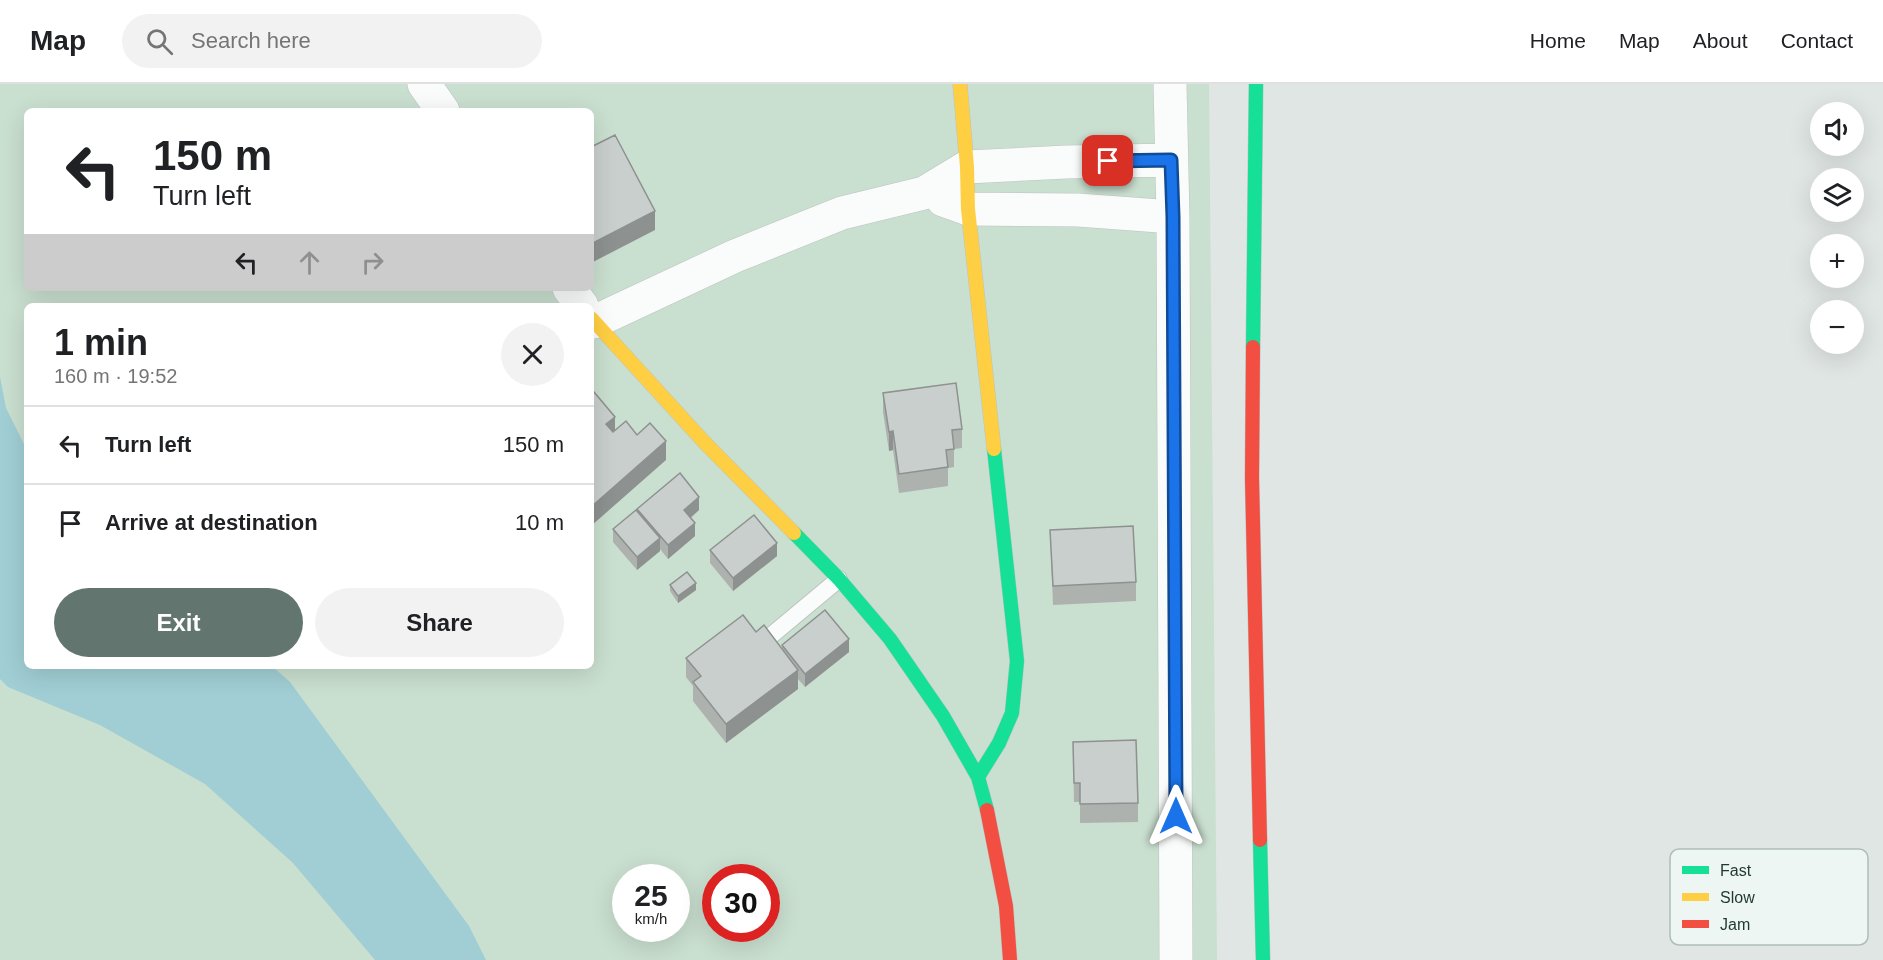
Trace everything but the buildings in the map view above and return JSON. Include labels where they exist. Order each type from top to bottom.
[{"type":"street","points":[[424,84],[440,108]]},
{"type":"street","points":[[960,84],[968,167],[968,209],[1017,661],[1012,713],[999,743],[978,777]]},
{"type":"street","points":[[1170,84],[1173,217],[1176,960]]},
{"type":"street","points":[[1256,84],[1252,477],[1263,960]]},
{"type":"street","points":[[594,313],[842,213],[924,193],[968,167],[1171,160]]},
{"type":"street","points":[[924,193],[968,209],[1078,210],[1173,217]]},
{"type":"street","points":[[594,321],[705,443],[839,579],[890,639],[943,716],[978,777],[992,829],[1006,906],[1011,960]]},
{"type":"lane","points":[[773,634],[839,579]]},
{"type":"green space","points":[[0,84],[1209,84],[1217,960],[0,960]]},
{"type":"water","points":[[0,377],[6,408],[24,444],[24,669],[275,669],[290,682],[469,926],[486,960],[375,960],[293,863],[205,784],[100,725],[8,687],[0,679]]},
{"type":"traffic: fast","points":[[1253,347],[1256,84]]},
{"type":"traffic: fast","points":[[978,777],[999,743],[1012,713],[1017,661],[994,449]]},
{"type":"traffic: fast","points":[[794,533],[839,579],[890,639],[943,716],[978,777],[987,810]]},
{"type":"traffic: fast","points":[[1260,840],[1263,960]]},
{"type":"traffic: slow","points":[[960,84],[968,209],[994,449]]},
{"type":"traffic: slow","points":[[594,321],[705,443],[794,533]]},
{"type":"traffic: jam","points":[[1253,347],[1252,478],[1260,840]]},
{"type":"traffic: jam","points":[[987,810],[1006,906],[1010,960]]},
{"type":"route","points":[[1108,161],[1171,160],[1176,816]]}]
